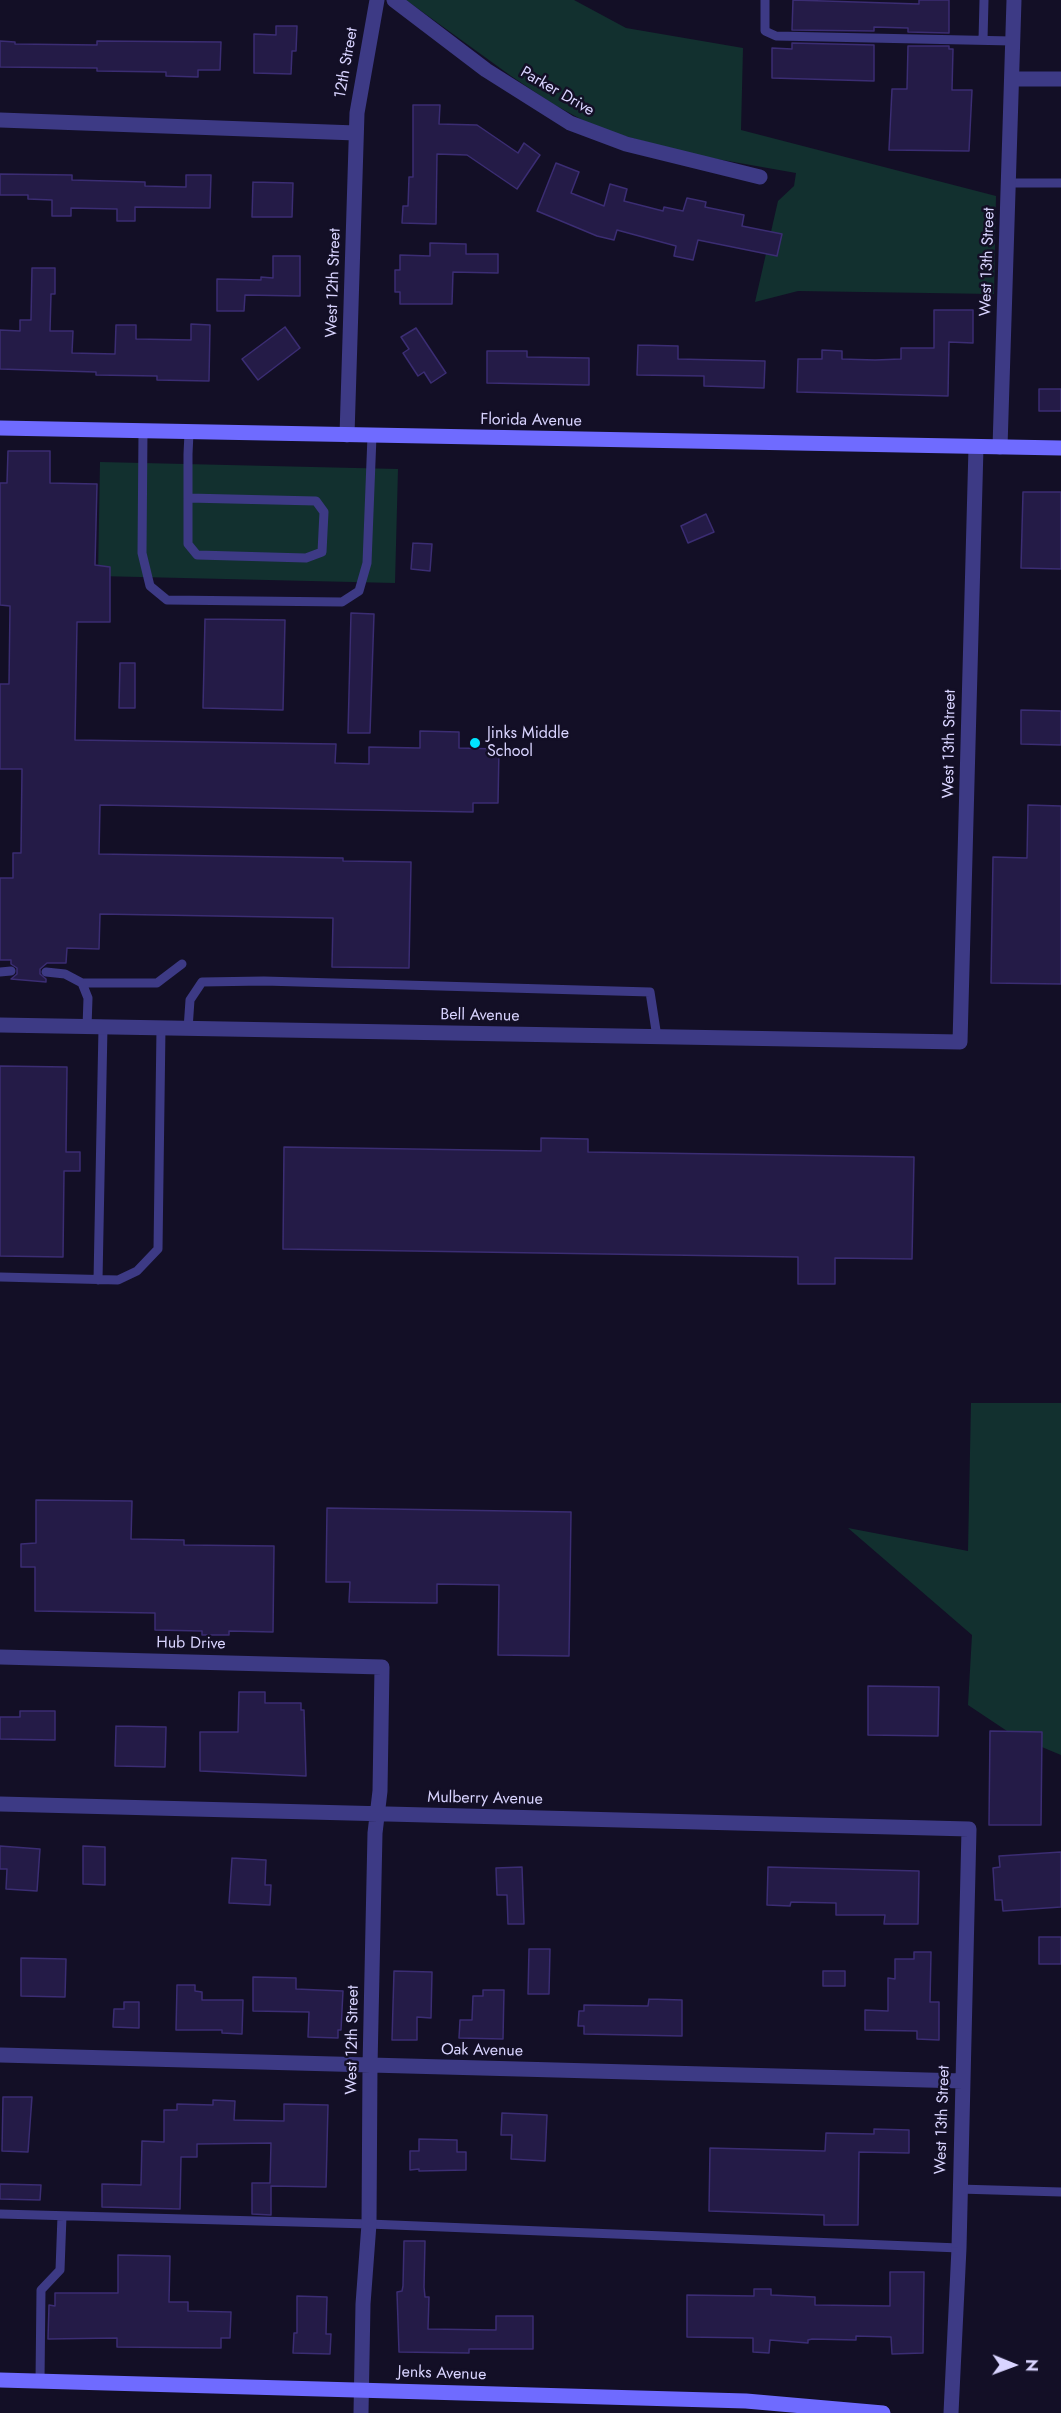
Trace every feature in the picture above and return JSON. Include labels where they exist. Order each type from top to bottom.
[{"type":"street","name":"12th Street","points":[[356,133],[360,87],[377,0]]},
{"type":"street","name":"Parker Drive","points":[[394,0],[486,70],[570,123],[626,144],[760,177]]},
{"type":"street","name":"West 13th Street","points":[[1000,447],[1014,0]]},
{"type":"street","points":[[1011,79],[1061,79]]},
{"type":"street","points":[[0,120],[356,133]]},
{"type":"street","name":"West 12th Street","points":[[347,435],[356,133]]},
{"type":"street","name":"Florida Avenue","points":[[0,428],[1061,448]]},
{"type":"street","name":"West 13th Street","points":[[960,1042],[976,447]]},
{"type":"street","name":"Bell Avenue","points":[[0,1025],[960,1042]]},
{"type":"street","name":"Hub Drive","points":[[0,1657],[382,1667]]},
{"type":"street","name":"West 12th Street","points":[[361,2413],[363,2304],[369,2224],[369,2066],[382,1667]]},
{"type":"street","name":"Mulberry Avenue","points":[[0,1804],[969,1829]]},
{"type":"street","name":"West 13th Street","points":[[951,2413],[959,2248],[969,1829]]},
{"type":"street","name":"Oak Avenue","points":[[0,2055],[963,2081]]},
{"type":"street","name":"Jenks Avenue","points":[[0,2380],[746,2402],[883,2413]]},
{"type":"lane","points":[[765,0],[765,31],[776,36],[1012,41]]},
{"type":"lane","points":[[983,40],[984,0]]},
{"type":"lane","points":[[1008,183],[1061,183]]},
{"type":"lane","points":[[142,431],[142,553],[150,586],[167,600],[342,602],[359,591],[367,563],[372,436]]},
{"type":"lane","points":[[188,498],[316,501],[324,512],[322,552],[306,558],[196,555],[188,544],[188,498],[189,433]]},
{"type":"lane","points":[[46,972],[65,974],[82,983],[157,983],[182,964]]},
{"type":"lane","points":[[0,972],[11,971]]},
{"type":"lane","points":[[188,1029],[190,1000],[202,982],[264,981],[650,992],[657,1037]]},
{"type":"lane","points":[[82,983],[88,998],[87,1027]]},
{"type":"lane","points":[[98,1280],[103,1027]]},
{"type":"lane","points":[[0,1277],[118,1280],[137,1271],[158,1249],[161,1028]]},
{"type":"lane","points":[[959,2189],[1061,2192]]},
{"type":"lane","points":[[0,2214],[369,2224],[959,2248]]},
{"type":"lane","points":[[40,2381],[41,2290],[60,2270],[62,2216]]},
{"type":"green space","points":[[406,0],[574,0],[626,28],[743,48],[741,130],[996,196],[994,294],[798,291],[755,302],[778,201],[794,186],[796,173],[694,155],[599,129],[553,104],[511,76]]},
{"type":"green space","points":[[100,462],[398,469],[395,583],[98,576]]},
{"type":"green space","points":[[971,1403],[1061,1403],[1061,1755],[1013,1735],[968,1705],[972,1635],[848,1528],[968,1551]]},
{"type":"building","points":[[793,0],[919,4],[919,0],[949,0],[949,33],[908,32],[908,28],[874,27],[874,31],[792,30]]},
{"type":"building","points":[[276,26],[297,26],[296,51],[292,51],[291,74],[254,73],[254,34],[276,35]]},
{"type":"building","points":[[0,41],[15,42],[15,44],[97,45],[97,41],[221,42],[220,70],[198,70],[198,77],[166,76],[166,72],[97,71],[97,68],[0,67]]},
{"type":"building","points":[[792,43],[874,45],[874,81],[772,78],[772,48],[792,49]]},
{"type":"building","points":[[908,46],[949,46],[949,49],[953,49],[952,90],[972,90],[969,151],[889,150],[892,89],[907,89]]},
{"type":"building","points":[[413,105],[440,105],[439,124],[477,125],[518,153],[524,143],[540,155],[517,189],[467,155],[437,154],[436,224],[402,223],[403,206],[408,206],[409,177],[413,177]]},
{"type":"building","points":[[556,163],[579,172],[571,193],[604,206],[610,184],[627,189],[624,201],[663,211],[664,207],[683,211],[687,198],[706,202],[705,207],[744,215],[742,226],[782,234],[777,256],[698,240],[693,260],[674,256],[676,246],[617,230],[614,240],[597,236],[537,211]]},
{"type":"building","points":[[0,174],[72,175],[72,180],[145,182],[145,186],[186,187],[186,175],[211,175],[210,208],[135,207],[135,221],[117,221],[117,209],[71,208],[71,216],[52,216],[52,200],[28,199],[28,195],[0,195]]},
{"type":"building","points":[[253,182],[293,183],[292,217],[252,217]]},
{"type":"building","points":[[430,243],[466,244],[466,254],[498,254],[498,273],[453,272],[452,304],[400,304],[400,292],[395,292],[395,270],[400,270],[400,255],[430,256]]},
{"type":"building","points":[[273,256],[300,256],[300,296],[245,295],[244,311],[217,311],[217,279],[273,278]]},
{"type":"building","points":[[32,268],[55,268],[55,294],[51,294],[50,331],[73,331],[72,353],[115,354],[116,325],[136,325],[136,339],[191,340],[191,324],[210,325],[209,381],[157,380],[157,376],[96,375],[96,372],[0,369],[0,330],[20,331],[20,320],[31,320]]},
{"type":"building","points":[[934,310],[973,310],[973,343],[949,342],[948,396],[797,392],[798,359],[822,359],[822,350],[842,351],[842,359],[875,360],[901,359],[901,348],[934,348]]},
{"type":"building","points":[[285,327],[300,348],[258,380],[242,359]]},
{"type":"building","points":[[416,328],[446,373],[431,383],[424,372],[418,376],[403,353],[409,349],[401,337]]},
{"type":"building","points":[[638,345],[678,346],[678,359],[765,361],[764,388],[704,386],[704,376],[637,375]]},
{"type":"building","points":[[487,351],[527,351],[527,357],[589,358],[589,385],[487,383]]},
{"type":"building","points":[[1039,389],[1061,389],[1061,411],[1039,411]]},
{"type":"building","points":[[8,451],[50,451],[50,483],[97,484],[95,565],[110,567],[110,622],[77,622],[75,740],[336,744],[335,763],[369,764],[369,747],[420,748],[420,731],[459,732],[459,748],[499,749],[498,803],[473,803],[473,812],[100,805],[99,854],[343,858],[343,861],[411,862],[409,968],[332,967],[333,918],[100,914],[99,949],[67,948],[66,963],[47,963],[40,969],[40,974],[46,982],[11,979],[17,974],[17,968],[11,964],[11,960],[0,960],[0,878],[13,878],[13,853],[21,853],[22,769],[0,769],[0,684],[9,684],[10,606],[0,605],[0,483],[7,483]]},
{"type":"building","points":[[1023,492],[1061,492],[1061,569],[1021,568]]},
{"type":"building","points":[[706,514],[714,532],[688,543],[681,526]]},
{"type":"building","points":[[413,543],[432,544],[430,571],[411,569]]},
{"type":"building","points":[[351,613],[374,614],[370,733],[348,733]]},
{"type":"building","points":[[205,619],[285,620],[283,710],[203,708]]},
{"type":"building","points":[[120,663],[135,663],[135,708],[119,708]]},
{"type":"building","points":[[1021,710],[1061,711],[1061,745],[1021,744]]},
{"type":"building","points":[[1028,805],[1061,806],[1061,984],[991,983],[993,857],[1027,858]]},
{"type":"building","points":[[0,1066],[67,1067],[66,1152],[80,1152],[80,1171],[64,1171],[63,1257],[0,1256]]},
{"type":"building","points":[[541,1138],[588,1139],[588,1152],[914,1157],[912,1259],[835,1258],[835,1284],[798,1284],[798,1257],[283,1249],[284,1147],[541,1151]]},
{"type":"building","points":[[36,1500],[132,1501],[131,1539],[184,1540],[184,1545],[274,1546],[273,1632],[229,1631],[229,1635],[202,1635],[202,1631],[155,1630],[155,1613],[35,1611],[35,1567],[21,1567],[21,1544],[36,1543]]},
{"type":"building","points":[[327,1508],[571,1512],[569,1656],[498,1655],[499,1585],[437,1584],[437,1603],[349,1602],[350,1582],[326,1582]]},
{"type":"building","points":[[868,1686],[939,1687],[938,1736],[868,1735]]},
{"type":"building","points":[[239,1692],[265,1692],[265,1703],[301,1703],[301,1710],[304,1710],[306,1776],[200,1771],[200,1732],[238,1732]]},
{"type":"building","points":[[20,1711],[55,1711],[55,1740],[0,1739],[0,1717],[20,1717]]},
{"type":"building","points":[[116,1726],[166,1727],[165,1767],[115,1766]]},
{"type":"building","points":[[990,1731],[1042,1732],[1041,1825],[989,1825]]},
{"type":"building","points":[[0,1846],[40,1849],[37,1891],[6,1889],[7,1869],[0,1869]]},
{"type":"building","points":[[83,1846],[105,1847],[105,1885],[83,1884]]},
{"type":"building","points":[[1061,1852],[1061,1907],[1003,1911],[1002,1900],[995,1900],[993,1868],[1000,1867],[999,1856]]},
{"type":"building","points":[[232,1858],[266,1860],[265,1885],[271,1885],[270,1905],[229,1903]]},
{"type":"building","points":[[522,1867],[524,1924],[508,1924],[507,1895],[497,1895],[496,1868]]},
{"type":"building","points":[[768,1867],[919,1871],[918,1924],[884,1924],[885,1915],[836,1915],[836,1903],[791,1902],[790,1906],[767,1905]]},
{"type":"building","points":[[1039,1937],[1061,1937],[1061,1964],[1039,1964]]},
{"type":"building","points":[[529,1949],[550,1949],[549,1994],[528,1994]]},
{"type":"building","points":[[914,1952],[931,1952],[930,2002],[939,2002],[939,2040],[917,2039],[917,2031],[865,2030],[865,2010],[888,2011],[888,1978],[895,1979],[895,1959],[914,1959]]},
{"type":"building","points":[[21,1958],[66,1959],[65,1997],[21,1996]]},
{"type":"building","points":[[394,1971],[432,1972],[431,2018],[417,2017],[417,2040],[392,2040]]},
{"type":"building","points":[[823,1971],[845,1971],[845,1986],[823,1986]]},
{"type":"building","points":[[253,1977],[296,1978],[296,1989],[343,1991],[341,2030],[338,2030],[338,2038],[308,2037],[309,2012],[253,2011]]},
{"type":"building","points":[[177,1985],[195,1985],[195,1991],[202,1992],[202,2000],[243,2000],[242,2034],[222,2033],[222,2030],[176,2030]]},
{"type":"building","points":[[483,1990],[504,1990],[503,2039],[459,2038],[460,2020],[472,2020],[473,1996],[483,1996]]},
{"type":"building","points":[[649,1999],[682,2000],[682,2036],[584,2034],[584,2026],[578,2026],[579,2011],[584,2011],[584,2005],[648,2006]]},
{"type":"building","points":[[124,2002],[139,2002],[139,2028],[113,2027],[114,2009],[124,2009]]},
{"type":"building","points":[[3,2097],[32,2097],[28,2152],[2,2151]]},
{"type":"building","points":[[213,2100],[235,2101],[234,2120],[284,2121],[284,2104],[328,2105],[326,2187],[271,2186],[271,2215],[252,2214],[252,2183],[270,2183],[271,2143],[197,2144],[197,2157],[181,2157],[180,2209],[102,2207],[102,2184],[141,2185],[142,2141],[164,2142],[164,2110],[177,2110],[177,2104],[213,2105]]},
{"type":"building","points":[[502,2113],[547,2115],[545,2161],[511,2159],[512,2135],[501,2135]]},
{"type":"building","points":[[874,2129],[909,2130],[909,2153],[859,2152],[858,2225],[824,2225],[824,2215],[709,2211],[710,2148],[825,2151],[826,2133],[874,2134]]},
{"type":"building","points":[[419,2139],[457,2140],[457,2152],[466,2152],[466,2170],[410,2170],[410,2151],[419,2151]]},
{"type":"building","points":[[0,2184],[41,2185],[40,2200],[0,2199]]},
{"type":"building","points":[[404,2241],[425,2241],[424,2287],[425,2297],[429,2297],[428,2329],[496,2330],[496,2316],[533,2316],[533,2349],[469,2349],[469,2353],[399,2352],[397,2292],[402,2291],[403,2286]]},
{"type":"building","points":[[118,2255],[170,2256],[169,2302],[188,2302],[188,2311],[231,2312],[230,2338],[221,2338],[221,2348],[117,2347],[117,2338],[48,2339],[49,2305],[55,2306],[55,2293],[118,2293]]},
{"type":"building","points":[[890,2272],[924,2272],[923,2353],[892,2354],[891,2337],[856,2336],[856,2340],[812,2339],[808,2340],[808,2343],[770,2340],[769,2353],[753,2352],[753,2338],[687,2337],[687,2295],[754,2296],[754,2289],[771,2289],[771,2295],[815,2297],[815,2305],[890,2306]]},
{"type":"building","points":[[297,2296],[327,2297],[326,2334],[331,2334],[330,2354],[293,2353],[294,2333],[297,2333]]},
{"type":"place","name":"Jinks Middle School","points":[[475,743]]}]
